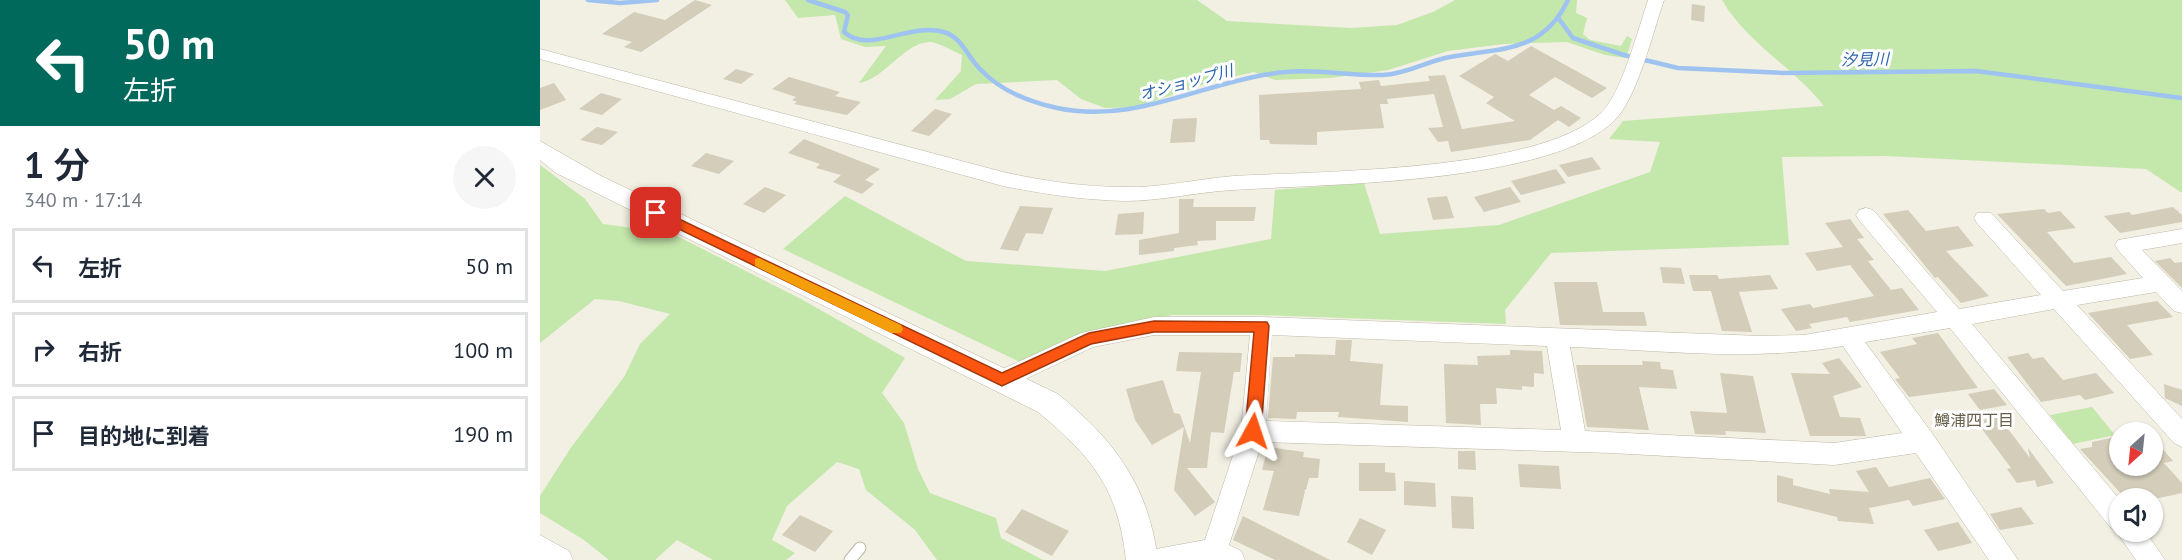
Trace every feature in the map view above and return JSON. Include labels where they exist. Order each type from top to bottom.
[{"type":"street","points":[[540,54],[1003,179],[1048,189],[1131,194],[1231,183],[1400,174],[1471,165],[1541,151],[1583,134],[1608,117],[1635,59],[1656,0]]},
{"type":"street","points":[[540,70],[575,65]]},
{"type":"street","points":[[540,149],[564,167],[593,182],[1048,403],[1096,446],[1130,501],[1140,529],[1142,560]]},
{"type":"street","points":[[1866,215],[1955,317],[2109,506]]},
{"type":"street","points":[[1984,218],[2182,436]]},
{"type":"street","points":[[2182,236],[2125,245],[2182,305]]},
{"type":"street","points":[[1002,380],[1089,339],[1154,326],[1262,326],[1761,345],[1804,344],[2159,283]]},
{"type":"street","points":[[1154,560],[1223,555],[1253,431],[1262,326]]},
{"type":"street","points":[[1847,335],[2005,560]]},
{"type":"street","points":[[1557,337],[1575,442]]},
{"type":"street","points":[[1253,431],[1834,454],[1923,441]]},
{"type":"street","points":[[2138,542],[2152,560]]},
{"type":"street","points":[[540,547],[560,560]]},
{"type":"lane","points":[[850,560],[861,548]]},
{"type":"green space","points":[[785,0],[1197,0],[1227,21],[1351,28],[1397,25],[1433,12],[1455,0],[1577,0],[1576,13],[1587,18],[1583,34],[1590,40],[1621,46],[1627,36],[1632,39],[1626,58],[1605,55],[1567,42],[1504,44],[1448,51],[1388,70],[1330,78],[1275,80],[1254,72],[1214,81],[1135,107],[1105,108],[1081,99],[1057,80],[976,84],[950,99],[935,100],[961,71],[962,55],[931,42],[912,47],[878,75],[859,83],[886,46],[865,47],[841,39],[835,15],[798,18]]},
{"type":"green space","points":[[1722,0],[2182,0],[2182,193],[2146,169],[1885,156],[1782,157],[1789,245],[1551,253],[1505,310],[1506,324],[1261,315],[1172,315],[1091,333],[1020,362],[783,249],[845,196],[966,261],[1105,271],[1271,239],[1275,190],[1364,183],[1380,234],[1499,225],[1650,172],[1660,142],[1609,139],[1623,121],[1824,106],[1799,79],[1744,29]]},
{"type":"green space","points":[[540,165],[585,199],[603,224],[671,233],[801,299],[905,358],[882,393],[904,423],[918,469],[930,493],[996,518],[1001,538],[1043,560],[937,560],[915,530],[866,490],[859,469],[837,462],[787,506],[772,540],[795,553],[786,560],[713,560],[677,540],[655,560],[609,560],[584,540],[540,513],[540,496],[570,449],[624,377],[640,344],[670,314],[619,301],[595,299],[540,343]]},
{"type":"green space","points":[[2092,407],[2109,428],[2109,436],[2073,444],[2050,415]]},
{"type":"building","points":[[695,0],[712,5],[641,52],[624,47],[632,42],[602,34],[634,12],[665,20]]},
{"type":"building","points":[[1692,4],[1705,6],[1704,22],[1691,20]]},
{"type":"building","points":[[1531,46],[1607,88],[1592,98],[1555,77],[1529,95],[1554,110],[1561,106],[1581,118],[1569,127],[1558,120],[1530,140],[1451,152],[1448,141],[1438,142],[1428,128],[1443,127],[1434,94],[1387,99],[1388,104],[1380,104],[1384,128],[1317,132],[1317,145],[1270,144],[1269,140],[1260,140],[1259,95],[1361,89],[1359,82],[1379,80],[1381,86],[1430,81],[1428,76],[1445,75],[1462,129],[1515,121],[1486,103],[1494,97],[1459,76],[1495,54],[1508,61]]},
{"type":"building","points":[[736,69],[754,74],[741,84],[723,79]]},
{"type":"building","points":[[789,77],[840,92],[835,96],[861,102],[847,115],[794,104],[797,102],[792,100],[796,97],[772,89]]},
{"type":"building","points":[[554,83],[566,100],[540,110],[540,88]]},
{"type":"building","points":[[601,93],[622,99],[602,115],[579,109]]},
{"type":"building","points":[[935,109],[952,114],[929,136],[911,131]]},
{"type":"building","points":[[1197,118],[1195,142],[1170,143],[1173,119]]},
{"type":"building","points":[[597,127],[618,132],[602,145],[580,140]]},
{"type":"building","points":[[804,139],[880,169],[865,180],[874,184],[862,194],[833,182],[841,175],[816,168],[820,164],[788,153]]},
{"type":"building","points":[[706,153],[734,161],[719,174],[691,166]]},
{"type":"building","points":[[1592,157],[1601,169],[1568,177],[1559,165]]},
{"type":"building","points":[[1556,169],[1566,183],[1521,195],[1511,181]]},
{"type":"building","points":[[765,187],[786,195],[764,213],[743,204]]},
{"type":"building","points":[[1510,187],[1521,202],[1484,212],[1474,197]]},
{"type":"building","points":[[1447,196],[1454,218],[1433,220],[1427,198]]},
{"type":"building","points":[[1179,199],[1194,199],[1193,207],[1256,207],[1254,221],[1216,221],[1216,240],[1197,241],[1198,245],[1174,248],[1174,251],[1139,255],[1139,240],[1179,233]]},
{"type":"building","points":[[1020,206],[1053,208],[1043,234],[1026,233],[1018,251],[1000,249]]},
{"type":"building","points":[[2173,207],[2182,215],[2182,222],[2120,233],[2104,216],[2129,212],[2132,215]]},
{"type":"building","points":[[2044,209],[2048,213],[2060,211],[2076,228],[2047,232],[2074,263],[2111,257],[2127,274],[2066,286],[1997,214]]},
{"type":"building","points":[[1908,210],[1926,231],[1958,226],[1974,246],[1946,251],[1989,296],[1961,303],[1938,277],[1935,278],[1883,214]]},
{"type":"building","points":[[1144,212],[1143,234],[1115,235],[1118,214]]},
{"type":"building","points":[[1850,219],[1864,238],[1857,239],[1874,260],[1868,261],[1891,290],[1902,288],[1919,310],[1850,322],[1847,317],[1809,324],[1812,328],[1796,331],[1781,309],[1810,304],[1813,308],[1874,296],[1850,265],[1817,271],[1805,253],[1843,247],[1825,223]]},
{"type":"building","points":[[2170,258],[2175,263],[2182,262],[2182,288],[2155,261]]},
{"type":"building","points":[[1660,267],[1681,268],[1685,284],[1663,283]]},
{"type":"building","points":[[1689,275],[1717,275],[1719,279],[1770,275],[1778,289],[1739,292],[1752,332],[1722,331],[1711,291],[1693,291]]},
{"type":"building","points":[[1554,282],[1597,282],[1603,312],[1644,312],[1647,326],[1560,325]]},
{"type":"building","points":[[2157,301],[2173,317],[2127,325],[2153,355],[2130,359],[2088,313]]},
{"type":"building","points":[[1938,333],[1978,388],[1909,397],[1895,379],[1900,378],[1880,352],[1917,344],[1912,338]]},
{"type":"building","points":[[1336,340],[1352,340],[1350,361],[1383,364],[1380,405],[1408,406],[1408,422],[1338,417],[1339,412],[1297,412],[1296,419],[1268,418],[1273,357],[1295,357],[1295,354],[1335,355]]},
{"type":"building","points":[[1510,350],[1542,351],[1544,374],[1534,373],[1534,387],[1522,386],[1522,390],[1496,388],[1497,404],[1480,404],[1481,425],[1446,423],[1444,364],[1478,365],[1477,356],[1510,355]]},
{"type":"building","points":[[1179,352],[1242,353],[1240,372],[1234,372],[1224,433],[1211,432],[1207,468],[1187,468],[1215,502],[1195,516],[1174,490],[1184,427],[1152,445],[1135,420],[1126,389],[1163,380],[1174,413],[1180,414],[1190,443],[1201,372],[1176,371]]},
{"type":"building","points":[[2028,353],[2033,359],[2043,357],[2063,380],[2096,373],[2114,393],[2085,400],[2080,395],[2041,402],[2007,357]]},
{"type":"building","points":[[1839,358],[1862,387],[1833,396],[1840,417],[1860,418],[1866,436],[1810,436],[1791,373],[1830,374],[1822,363]]},
{"type":"building","points":[[1642,361],[1660,362],[1661,369],[1673,370],[1677,389],[1639,387],[1649,430],[1587,427],[1576,365],[1643,365]]},
{"type":"building","points":[[1720,373],[1753,376],[1766,433],[1725,431],[1726,435],[1695,434],[1690,411],[1727,413]]},
{"type":"building","points":[[2164,384],[2182,390],[2182,406],[2165,398]]},
{"type":"building","points":[[1994,389],[2007,405],[1980,410],[1968,394]]},
{"type":"building","points":[[1999,417],[2030,458],[2028,448],[2054,483],[2037,487],[2035,480],[2017,483],[2007,469],[2011,468],[1976,421]]},
{"type":"building","points":[[2109,438],[2109,476],[2163,476],[2163,450],[2173,461],[2164,463],[2182,483],[2182,493],[2163,497],[2163,488],[2116,488],[2080,449],[2092,447],[2092,442]]},
{"type":"building","points":[[1268,447],[1304,452],[1303,457],[1320,459],[1318,478],[1309,478],[1306,490],[1303,490],[1305,491],[1299,516],[1263,510],[1274,471],[1262,470]]},
{"type":"building","points":[[1458,451],[1475,451],[1476,470],[1458,469]]},
{"type":"building","points":[[1359,463],[1385,463],[1385,472],[1395,473],[1396,491],[1359,491]]},
{"type":"building","points":[[1518,464],[1559,466],[1561,489],[1520,487]]},
{"type":"building","points":[[1876,467],[1889,487],[1930,478],[1945,499],[1913,506],[1909,500],[1869,508],[1874,524],[1838,521],[1837,517],[1777,502],[1777,475],[1793,479],[1793,485],[1830,494],[1829,489],[1869,492],[1856,471]]},
{"type":"building","points":[[1404,481],[1435,483],[1436,507],[1404,505]]},
{"type":"building","points":[[1451,496],[1473,497],[1474,529],[1452,528]]},
{"type":"building","points":[[2021,507],[2034,524],[2000,530],[1990,514]]},
{"type":"building","points":[[1022,509],[1069,531],[1052,556],[1005,532]]},
{"type":"building","points":[[800,515],[833,531],[815,552],[782,535]]},
{"type":"building","points":[[1243,516],[1330,560],[1275,560],[1233,540]]},
{"type":"building","points":[[1360,518],[1386,530],[1372,555],[1347,542]]},
{"type":"building","points":[[1958,522],[1972,543],[1938,551],[1924,530]]},
{"type":"waterway","name":"オショップ川","points":[[588,0],[620,3],[657,0]]},
{"type":"waterway","name":"オショップ川","points":[[808,0],[845,12],[848,15],[844,32],[854,38],[877,39],[930,30],[944,32],[956,39],[976,65],[1006,90],[1047,106],[1085,112],[1139,107],[1270,74],[1298,71],[1383,75],[1445,58],[1500,50],[1531,40],[1545,31],[1557,18],[1568,0]]},
{"type":"waterway","name":"汐見川","points":[[1559,19],[1573,38],[1624,55],[1678,68],[1783,73],[1976,71],[2182,98]]},
{"type":"slow traffic","points":[[759,263],[896,329]]},
{"type":"district","name":"鱒浦四丁目","points":[[1974,420]]},
{"type":"route","points":[[656,213],[1002,380],[1065,348],[1089,339],[1154,326],[1262,326],[1253,431]]}]
